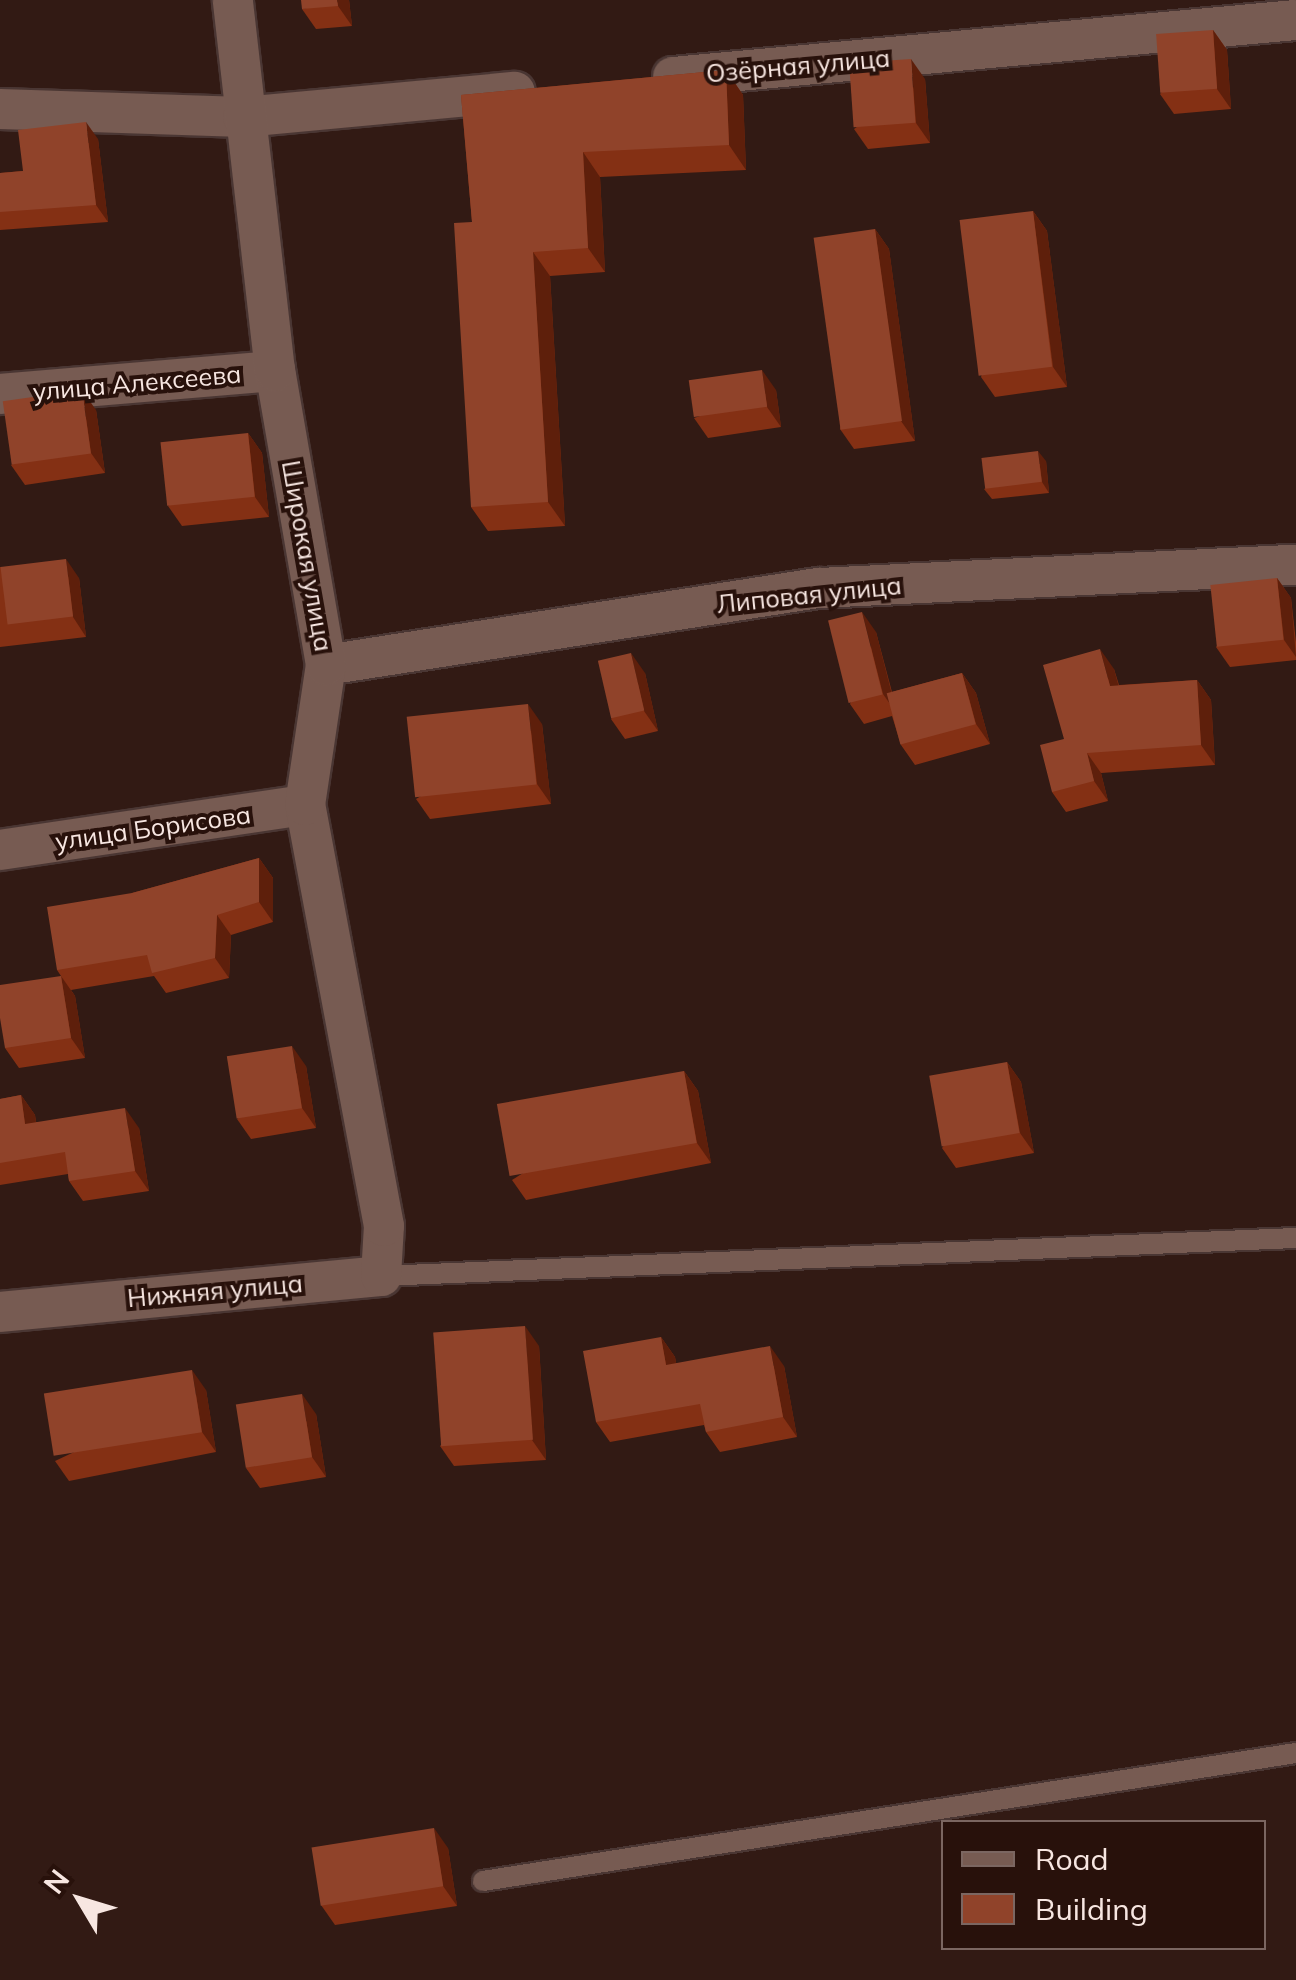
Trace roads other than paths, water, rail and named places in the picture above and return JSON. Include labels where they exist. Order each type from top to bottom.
[{"type":"street","name":"Широкая улица","points":[[233,0],[243,117],[275,371],[326,665],[306,805],[384,1226],[381,1276]]},
{"type":"street","name":"Озёрная улица","points":[[640,80],[1296,20]]},
{"type":"street","points":[[0,109],[243,117],[561,88]]},
{"type":"street","name":"улица Алексеева","points":[[0,394],[275,371]]},
{"type":"street","name":"Липовая улица","points":[[326,665],[819,588],[1296,565]]},
{"type":"street","name":"улица Борисова","points":[[0,850],[306,805]]},
{"type":"street","name":"Нижняя улица","points":[[0,1312],[381,1276]]},
{"type":"lane","points":[[381,1276],[1296,1238]]},
{"type":"lane","points":[[482,1882],[1296,1753]]}]
